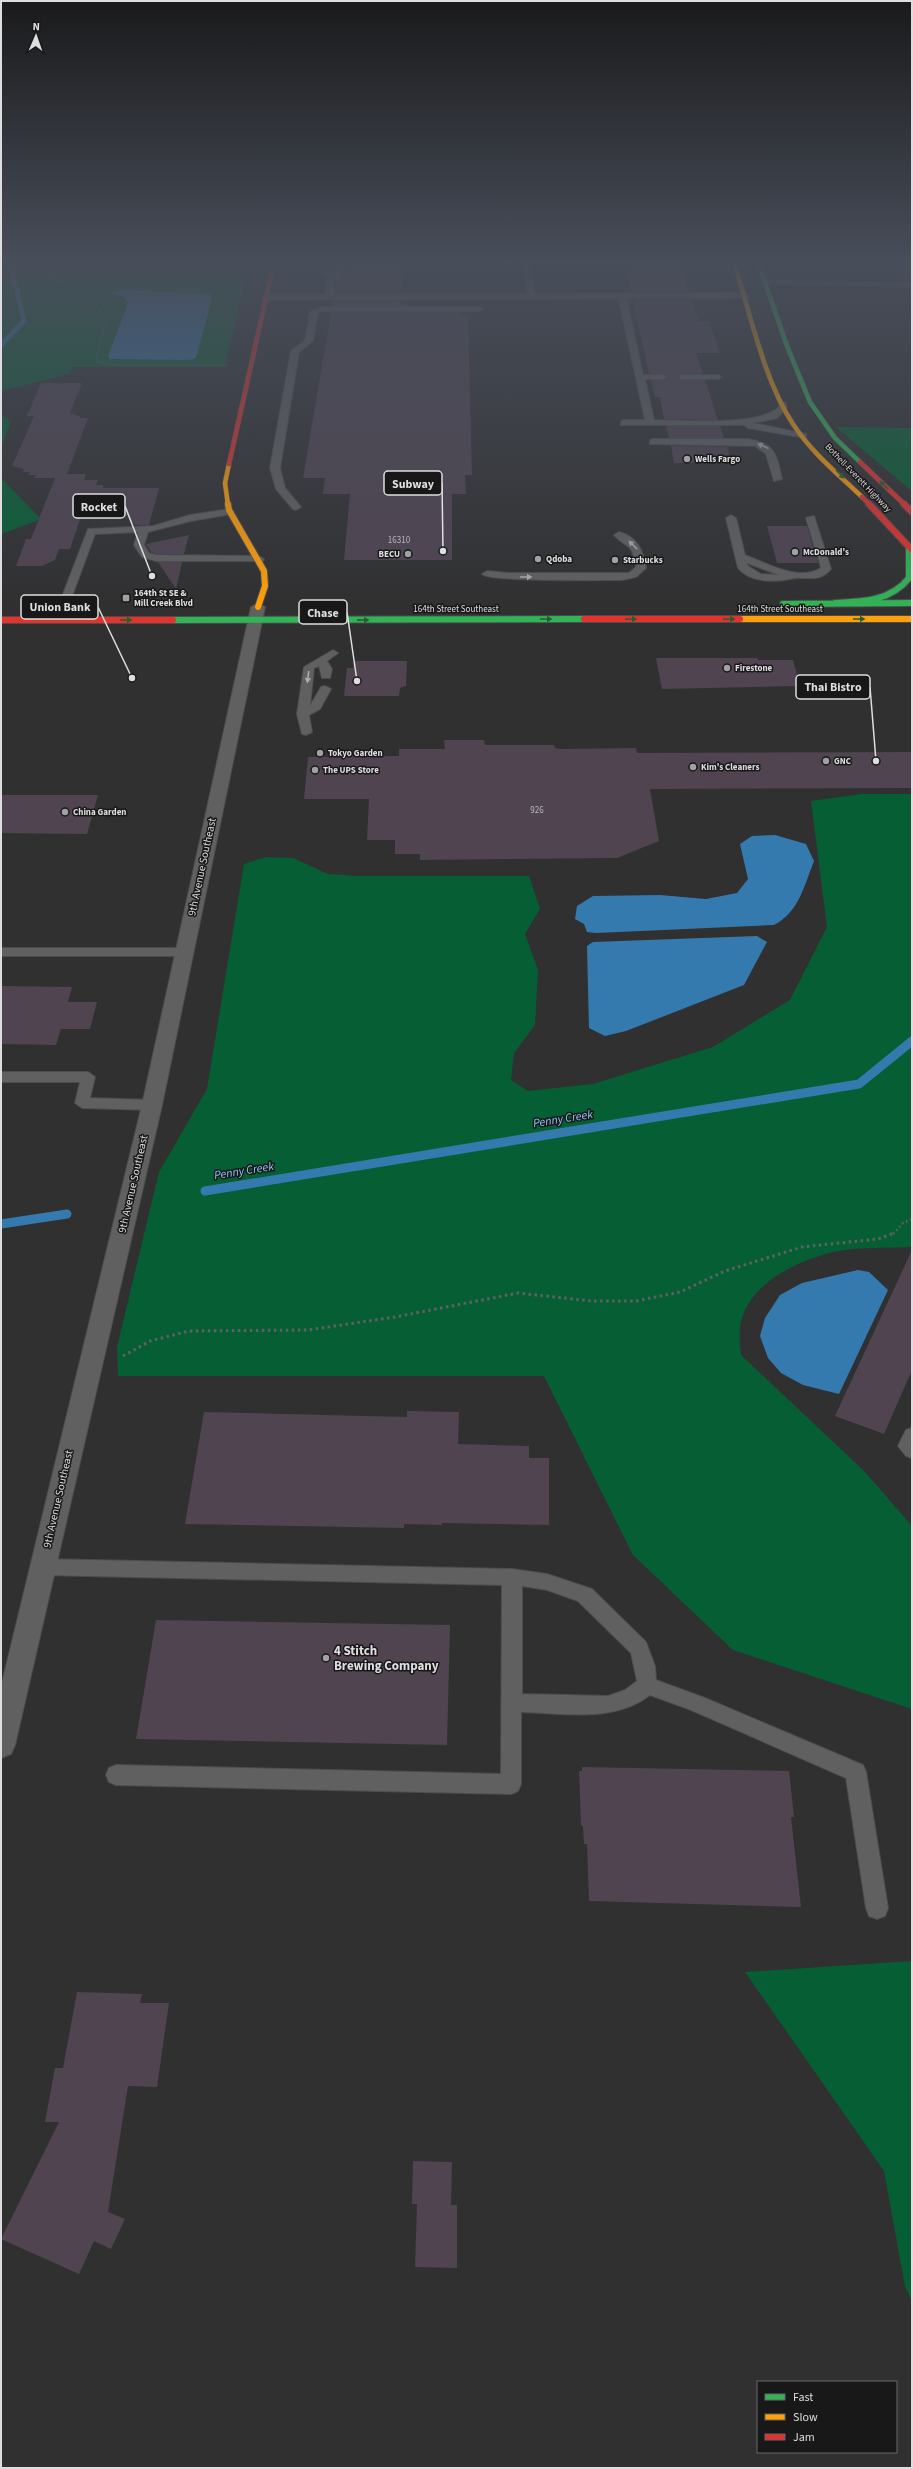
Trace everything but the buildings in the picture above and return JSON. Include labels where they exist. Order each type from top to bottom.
[{"type":"main road","points":[[250,377],[228,467],[225,495],[229,512],[236,526],[260,559],[265,574],[265,584],[257,610]]},
{"type":"main road","name":"Bothell-Everett Highway","points":[[773,377],[782,404],[803,436],[911,549]]},
{"type":"main road","name":"Bothell-Everett Highway","points":[[800,377],[810,402],[835,438],[912,512]]},
{"type":"main road","points":[[835,603],[883,597],[904,586],[910,574],[911,549]]},
{"type":"main road","name":"164th Street Southeast","points":[[773,604],[912,603]]},
{"type":"main road","name":"164th Street Southeast","points":[[1,620],[257,610],[912,619]]},
{"type":"street","name":"9th Avenue Southeast","points":[[1,1745],[152,1105],[183,952],[253,638],[257,610]]},
{"type":"lane","points":[[291,377],[275,468],[281,489],[296,507]]},
{"type":"lane","points":[[640,377],[650,423]]},
{"type":"lane","points":[[624,423],[735,423],[774,416],[783,408],[782,404]]},
{"type":"lane","points":[[735,423],[803,436]]},
{"type":"lane","points":[[653,442],[748,442],[763,445],[771,452],[777,479]]},
{"type":"lane","points":[[63,607],[91,531],[144,530],[229,512]]},
{"type":"lane","points":[[731,518],[743,568],[759,577],[779,579],[792,576],[815,576],[826,569],[811,518]]},
{"type":"lane","points":[[144,530],[139,545],[145,555],[156,558],[260,559]]},
{"type":"lane","points":[[487,574],[509,576],[622,577],[632,575],[641,568],[638,548],[632,542],[619,535]]},
{"type":"lane","points":[[306,732],[303,714],[309,667],[332,653]]},
{"type":"lane","points":[[321,660],[327,669],[326,676]]},
{"type":"lane","points":[[303,714],[316,707],[325,689]]},
{"type":"lane","points":[[1,952],[183,952]]},
{"type":"lane","points":[[1,1076],[88,1077],[82,1103],[152,1105]]},
{"type":"lane","points":[[912,1435],[908,1446],[912,1450]]},
{"type":"lane","points":[[42,1567],[512,1577],[547,1582],[585,1595],[639,1648],[645,1666],[647,1685]]},
{"type":"lane","points":[[116,1775],[511,1784],[512,1577]]},
{"type":"lane","points":[[511,1703],[608,1705],[632,1697],[647,1685]]},
{"type":"lane","points":[[647,1685],[698,1704],[856,1772],[877,1908]]},
{"type":"path","points":[[90,1368],[122,1356],[150,1341],[189,1331],[308,1330],[395,1318],[518,1293],[591,1302],[636,1300],[680,1292],[725,1271],[802,1247],[878,1240],[894,1234],[903,1223],[912,1219]]},
{"type":"green space","points":[[1,377],[56,377],[1,391]]},
{"type":"green space","points":[[1,415],[11,421],[1,448]]},
{"type":"green space","points":[[836,427],[912,428],[912,491]]},
{"type":"green space","points":[[1,478],[41,519],[1,534]]},
{"type":"green space","points":[[862,794],[912,794],[912,1247],[866,1248],[838,1251],[808,1260],[792,1267],[764,1286],[752,1298],[744,1311],[740,1327],[740,1341],[741,1355],[865,1472],[912,1526],[912,1709],[733,1650],[633,1555],[544,1376],[118,1376],[117,1347],[159,1172],[207,1089],[244,864],[266,857],[293,858],[328,874],[358,876],[529,876],[540,909],[525,934],[538,970],[535,1025],[514,1053],[511,1080],[528,1091],[593,1084],[713,1047],[790,1000],[827,927],[811,801]]},
{"type":"green space","points":[[912,1961],[912,2302],[905,2286],[884,2171],[745,1972]]},
{"type":"water","points":[[775,835],[806,844],[814,861],[804,889],[795,906],[782,920],[774,925],[596,933],[587,932],[584,924],[575,919],[577,906],[593,896],[660,895],[706,899],[737,893],[748,879],[740,844],[752,836]]},
{"type":"water","points":[[757,936],[767,942],[744,985],[626,1031],[605,1036],[589,1028],[587,946],[593,942]]},
{"type":"water","points":[[858,1270],[869,1272],[888,1290],[839,1394],[803,1385],[781,1373],[768,1358],[760,1336],[765,1318],[780,1295],[802,1283]]},
{"type":"waterway","name":"Penny Creek","points":[[205,1191],[859,1084],[912,1041]]},
{"type":"waterway","name":"Penny Creek","points":[[1,1224],[67,1214]]},
{"type":"traffic: fast","points":[[800,377],[810,402],[835,438],[860,462]]},
{"type":"traffic: fast","points":[[835,603],[876,599],[895,592],[903,586],[909,578],[909,547]]},
{"type":"traffic: fast","points":[[783,604],[912,603]]},
{"type":"traffic: fast","points":[[173,620],[584,619]]},
{"type":"traffic: slow","points":[[772,377],[787,414],[801,435],[862,497]]},
{"type":"traffic: slow","points":[[229,464],[225,483],[229,510],[264,571],[265,586],[258,607]]},
{"type":"traffic: slow","points":[[740,619],[912,619]]},
{"type":"traffic: jam","points":[[229,464],[248,377]]},
{"type":"traffic: jam","points":[[860,462],[912,512]]},
{"type":"traffic: jam","points":[[862,497],[912,550]]},
{"type":"traffic: jam","points":[[584,619],[740,619]]},
{"type":"traffic: jam","points":[[1,620],[173,620]]},
{"type":"place","name":"Wells Fargo","points":[[687,459]]},
{"type":"place","name":"Subway","points":[[443,551]]},
{"type":"place","name":"McDonald's","points":[[795,552]]},
{"type":"place","name":"BECU","points":[[408,554]]},
{"type":"place","name":"Qdoba","points":[[538,559]]},
{"type":"place","name":"Starbucks","points":[[615,560]]},
{"type":"place","name":"Rocket","points":[[152,576]]},
{"type":"place","name":"164th St SE & Mill Creek Blvd","points":[[126,598]]},
{"type":"place","name":"Firestone","points":[[727,668]]},
{"type":"place","name":"Union Bank","points":[[132,678]]},
{"type":"place","name":"Chase","points":[[357,681]]},
{"type":"place","name":"Tokyo Garden","points":[[320,753]]},
{"type":"place","name":"GNC","points":[[826,761]]},
{"type":"place","name":"Thai Bistro","points":[[876,761]]},
{"type":"place","name":"Kim's Cleaners","points":[[693,767]]},
{"type":"place","name":"The UPS Store","points":[[315,770]]},
{"type":"place","name":"China Garden","points":[[65,812]]},
{"type":"place","name":"4 Stitch Brewing Company","points":[[326,1658]]}]
